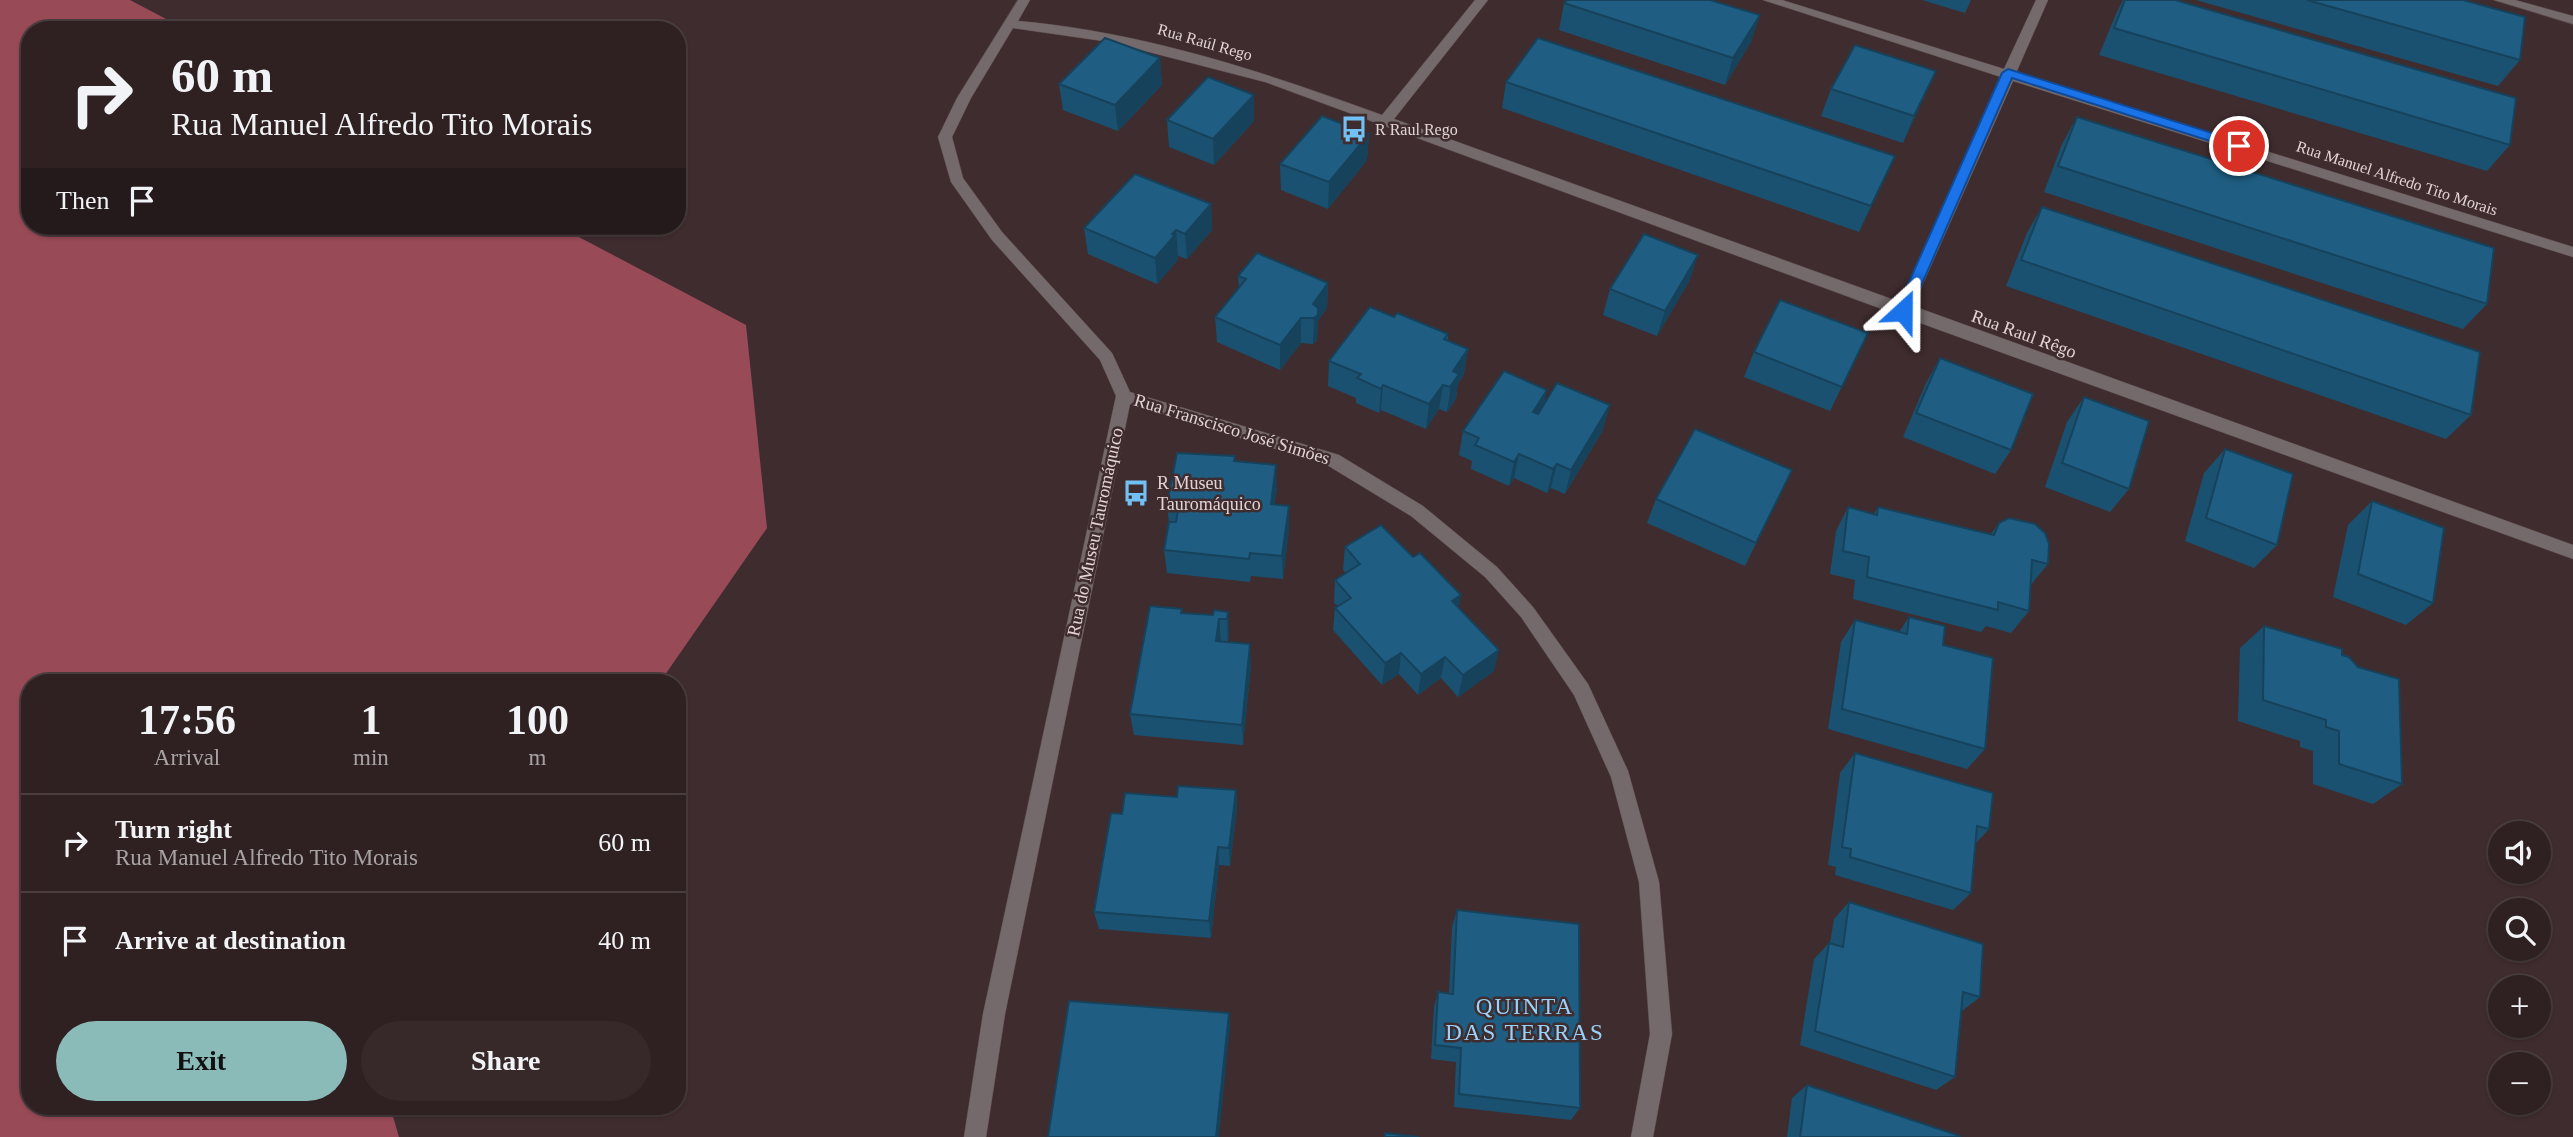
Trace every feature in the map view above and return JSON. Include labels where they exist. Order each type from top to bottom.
[{"type":"street","points":[[1024,0],[964,98],[946,137],[956,179],[996,236],[1105,357],[1124,396]]},
{"type":"street","points":[[1384,122],[1482,0]]},
{"type":"street","name":"Rua Manuel Alfredo Tito Morais","points":[[1769,0],[2573,251]]},
{"type":"street","points":[[1903,311],[2042,0]]},
{"type":"street","points":[[2500,0],[2573,20]]},
{"type":"street","name":"Rua Raúl Rego","points":[[1010,24],[1057,27],[1135,40],[1270,79],[1384,122]]},
{"type":"street","name":"Rua Raul Rêgo","points":[[1384,122],[2573,552]]},
{"type":"street","name":"Rua do Museu Tauromáquico","points":[[975,1137],[994,1014],[1124,396]]},
{"type":"street","name":"Rua Franscisco José Simões","points":[[1124,396],[1333,460],[1405,504],[1491,572],[1527,611],[1581,690],[1621,776],[1649,882],[1661,1034],[1642,1137]]},
{"type":"shaded area","points":[[0,0],[130,0],[170,21],[21,21],[21,235],[575,235],[746,325],[767,528],[666,674],[21,674],[21,1115],[393,1115],[399,1137],[0,1137]]},
{"type":"building","points":[[1567,0],[1710,0],[1760,15],[1733,58],[1564,3]]},
{"type":"building","points":[[2125,0],[2175,0],[2516,98],[2510,145],[2114,28]]},
{"type":"building","points":[[2307,0],[2463,0],[2525,17],[2520,60]]},
{"type":"building","points":[[1105,38],[1160,58],[1115,105],[1059,84]]},
{"type":"building","points":[[1538,38],[1895,156],[1871,206],[1506,82]]},
{"type":"building","points":[[1855,45],[1936,71],[1914,116],[1831,89]]},
{"type":"building","points":[[1208,77],[1254,95],[1213,139],[1167,120]]},
{"type":"building","points":[[1322,116],[1369,134],[1329,182],[1280,164]]},
{"type":"building","points":[[2077,117],[2494,248],[2487,304],[2058,166]]},
{"type":"building","points":[[1135,174],[1211,204],[1185,234],[1176,230],[1172,234],[1175,235],[1155,258],[1084,228]]},
{"type":"building","points":[[2042,207],[2480,352],[2471,415],[2021,260]]},
{"type":"building","points":[[1644,234],[1698,255],[1665,311],[1610,289]]},
{"type":"building","points":[[1257,253],[1328,283],[1313,304],[1318,308],[1318,315],[1314,318],[1301,318],[1280,345],[1215,317],[1246,279],[1238,276]]},
{"type":"building","points":[[1780,300],[1868,333],[1842,387],[1754,352]]},
{"type":"building","points":[[1370,307],[1394,317],[1397,313],[1448,334],[1444,339],[1468,349],[1453,371],[1459,374],[1450,387],[1443,385],[1429,404],[1383,385],[1381,389],[1357,378],[1361,374],[1329,361]]},
{"type":"building","points":[[1940,358],[2033,394],[2011,450],[1916,413]]},
{"type":"building","points":[[1504,371],[1547,390],[1533,412],[1538,414],[1557,383],[1610,405],[1571,470],[1557,464],[1553,469],[1519,454],[1514,462],[1475,445],[1479,438],[1463,431]]},
{"type":"building","points":[[2084,397],[2149,421],[2129,489],[2062,463]]},
{"type":"building","points":[[1695,429],[1792,470],[1756,543],[1656,499]]},
{"type":"building","points":[[2225,449],[2293,474],[2277,545],[2206,518]]},
{"type":"building","points":[[1177,453],[1235,456],[1234,461],[1276,465],[1271,504],[1289,506],[1282,556],[1250,553],[1249,559],[1164,550],[1169,522],[1176,522],[1179,505],[1167,504]]},
{"type":"building","points":[[2372,501],[2444,528],[2433,603],[2358,574]]},
{"type":"building","points":[[1848,507],[1877,515],[1878,507],[1994,535],[1999,523],[2009,518],[2035,524],[2045,533],[2049,544],[2048,564],[2032,560],[2029,611],[1998,602],[1998,610],[1867,577],[1869,557],[1843,551]]},
{"type":"building","points":[[1381,525],[1413,557],[1420,553],[1461,595],[1452,601],[1499,650],[1463,675],[1445,657],[1421,674],[1401,653],[1385,663],[1335,608],[1351,598],[1335,580],[1360,564],[1345,547]]},
{"type":"building","points":[[1150,606],[1182,609],[1181,613],[1213,615],[1214,610],[1228,612],[1227,619],[1219,619],[1216,641],[1250,644],[1242,725],[1130,714]]},
{"type":"building","points":[[1909,617],[1945,626],[1943,645],[1993,658],[1985,749],[1842,709],[1855,620],[1907,634]]},
{"type":"building","points":[[2264,626],[2342,649],[2342,655],[2349,657],[2358,667],[2399,679],[2402,784],[2339,764],[2339,731],[2326,727],[2326,720],[2263,700]]},
{"type":"building","points":[[1855,753],[1993,793],[1989,829],[1977,826],[1971,893],[1850,857],[1851,849],[1842,847]]},
{"type":"building","points":[[1178,786],[1236,790],[1229,848],[1218,847],[1209,921],[1094,912],[1111,813],[1122,814],[1125,793],[1177,797]]},
{"type":"building","points":[[1849,902],[1983,944],[1980,997],[1963,992],[1955,1077],[1815,1031],[1829,943],[1843,947]]},
{"type":"building","points":[[1457,910],[1579,924],[1580,1108],[1459,1094],[1461,1048],[1435,1045],[1438,992],[1453,994]]},
{"type":"building","points":[[1069,1001],[1229,1013],[1216,1137],[1048,1137]]},
{"type":"building","points":[[1807,1085],[1960,1136],[1960,1137],[1800,1137]]},
{"type":"building","points":[[1385,1133],[1419,1137],[1385,1137]]},
{"type":"place","name":"R Raul Rego","points":[[1354,129]]},
{"type":"place","name":"R Museu Tauromáquico","points":[[1136,493]]},
{"type":"district","name":"QUINTA DAS TERRAS","points":[[1525,1019]]},
{"type":"route","points":[[1903,311],[2008,73],[2239,146]]}]
